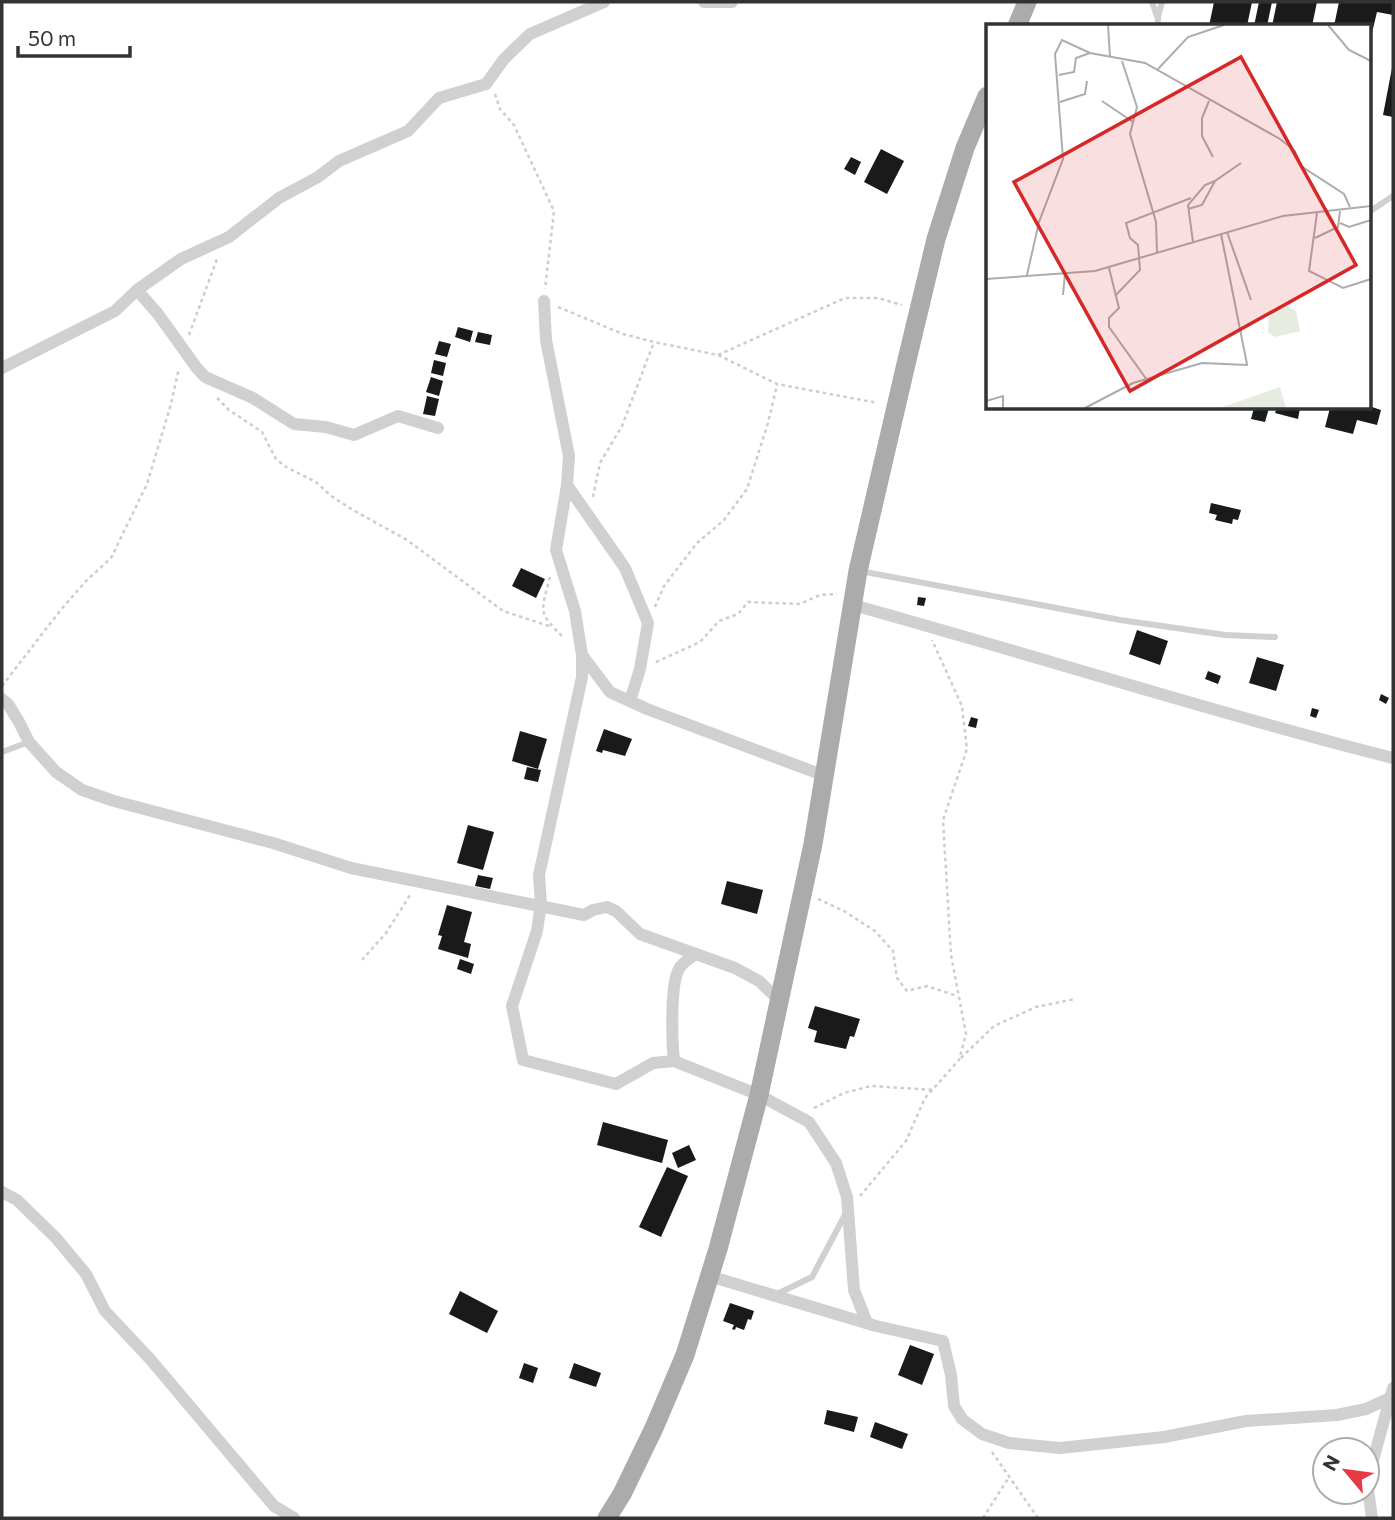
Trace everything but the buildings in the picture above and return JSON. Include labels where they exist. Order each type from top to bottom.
[{"type":"main road","points":[[1018,24],[1027,2]]},
{"type":"main road","points":[[607,1518],[622,1494],[654,1428],[680,1367],[709,1276],[759,1095],[825,776],[858,571],[940,226],[965,148],[986,98]]},
{"type":"street","points":[[2,368],[115,311],[137,290],[181,259],[223,240],[279,198],[318,177],[339,161],[408,131],[439,98],[486,84],[504,59],[530,34],[604,2]]},
{"type":"street","points":[[704,2],[732,2]]},
{"type":"street","points":[[137,290],[205,376],[253,398],[294,424],[326,427],[354,435],[398,416],[438,428]]},
{"type":"street","points":[[544,301],[546,340],[569,456],[556,550],[575,611],[582,655],[582,677],[539,875],[541,904],[537,932],[512,1006],[523,1060],[616,1084],[653,1063],[674,1061],[759,1095],[808,1122],[836,1163],[847,1197],[854,1290],[867,1323]]},
{"type":"street","points":[[567,485],[625,568],[648,623],[640,669],[630,701]]},
{"type":"street","points":[[854,598],[924,625],[1281,729],[1393,758]]},
{"type":"street","points":[[582,655],[610,692],[825,776]]},
{"type":"street","points":[[2,699],[8,704],[29,742],[55,772],[82,790],[351,867],[584,915],[607,907],[616,911],[640,934],[735,968],[759,981],[779,1000]]},
{"type":"street","points":[[674,1061],[672,1041],[676,979],[679,967],[696,954]]},
{"type":"street","points":[[2,1192],[17,1200],[56,1238],[86,1274],[105,1311],[274,1506],[294,1518]]},
{"type":"street","points":[[709,1276],[867,1323],[943,1341],[951,1375],[954,1406],[962,1419],[982,1434],[1009,1443],[1060,1448],[1164,1437],[1246,1421],[1337,1415],[1366,1409],[1392,1393]]},
{"type":"street","points":[[1371,1518],[1367,1482],[1392,1393]]},
{"type":"lane","points":[[1152,2],[1157,23]]},
{"type":"lane","points":[[1157,23],[1162,2]]},
{"type":"lane","points":[[1370,211],[1393,196]]},
{"type":"lane","points":[[858,571],[1121,620],[1225,635],[1275,636]]},
{"type":"lane","points":[[2,752],[29,742]]},
{"type":"lane","points":[[755,1300],[812,1277],[847,1211]]},
{"type":"path","points":[[490,78],[500,109],[514,125],[554,211],[544,301],[623,334],[719,355],[777,384],[896,407]]},
{"type":"path","points":[[2,686],[59,612],[111,558],[146,484],[185,351],[223,240]]},
{"type":"path","points":[[719,355],[845,298],[878,298],[919,310]]},
{"type":"path","points":[[590,517],[600,463],[622,426],[654,342]]},
{"type":"path","points":[[205,376],[217,399],[229,411],[262,432],[276,459],[286,467],[316,482],[331,496],[407,540],[503,611],[552,627]]},
{"type":"path","points":[[648,623],[664,586],[697,543],[724,520],[747,489],[777,384]]},
{"type":"path","points":[[556,550],[542,611],[552,627],[582,655]]},
{"type":"path","points":[[640,669],[700,642],[719,621],[738,614],[748,602],[800,604],[820,595],[854,598]]},
{"type":"path","points":[[924,625],[962,706],[967,749],[943,820],[951,955],[966,1034],[959,1060]]},
{"type":"path","points":[[362,960],[386,933],[418,881]]},
{"type":"path","points":[[802,891],[844,911],[875,931],[893,951],[897,978],[907,991],[927,986],[957,996]]},
{"type":"path","points":[[847,1211],[906,1141],[925,1098],[994,1026],[1036,1007],[1075,999]]},
{"type":"path","points":[[790,1112],[818,1108],[844,1093],[871,1086],[934,1090]]},
{"type":"path","points":[[982,1434],[1038,1518]]},
{"type":"path","points":[[984,1518],[1009,1477]]}]
